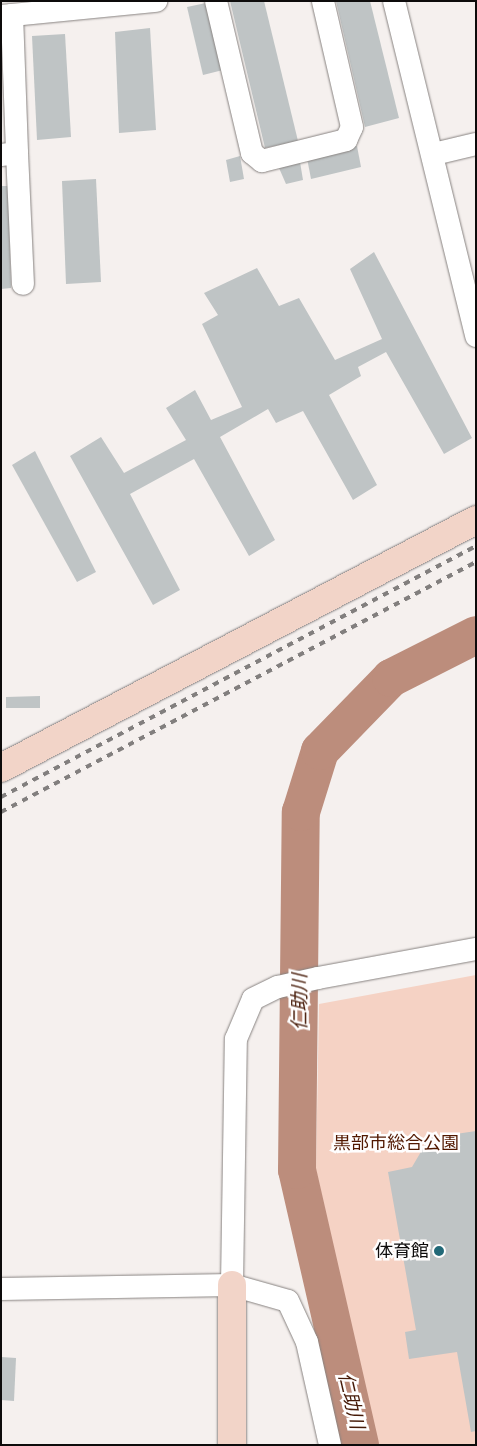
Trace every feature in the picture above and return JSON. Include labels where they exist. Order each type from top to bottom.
[{"type":"street","points":[[23,284],[9,154],[7,16],[156,1]]},
{"type":"street","points":[[216,1],[252,153],[262,161],[346,140],[352,127],[323,1]]},
{"type":"street","points":[[394,1],[434,154],[476,336]]},
{"type":"street","points":[[434,154],[476,144]]},
{"type":"street","points":[[1,768],[476,520]]},
{"type":"street","points":[[232,1445],[232,1285],[236,1039],[254,999],[286,985],[476,949]]},
{"type":"street","points":[[1,1289],[232,1285],[288,1301],[307,1342],[330,1445]]},
{"type":"green space","name":"黒部市総合公園","points":[[476,975],[476,1445],[378,1445],[316,1170],[319,1004]]},
{"type":"building","points":[[230,1],[264,1],[298,141],[265,148]]},
{"type":"building","points":[[336,1],[370,1],[399,118],[365,127]]},
{"type":"building","points":[[206,3],[223,70],[203,75],[187,7]]},
{"type":"building","points":[[150,28],[156,130],[119,133],[115,32]]},
{"type":"building","points":[[65,34],[71,137],[37,140],[32,36]]},
{"type":"building","points":[[357,146],[361,167],[311,179],[307,158]]},
{"type":"building","points":[[240,156],[244,179],[230,182],[226,160]]},
{"type":"building","points":[[300,162],[303,180],[286,184],[279,168]]},
{"type":"building","points":[[96,179],[101,282],[66,284],[62,181]]},
{"type":"building","points":[[1,186],[8,186],[11,288],[1,289]]},
{"type":"building","points":[[374,252],[472,438],[444,454],[386,352],[358,367],[361,376],[329,395],[377,485],[353,500],[303,411],[276,423],[268,409],[220,437],[275,540],[249,556],[194,459],[130,494],[180,590],[153,605],[70,456],[101,437],[124,473],[186,440],[166,408],[195,390],[211,420],[242,407],[202,324],[218,315],[204,293],[257,268],[279,306],[299,298],[335,360],[382,339],[350,269]]},
{"type":"building","points":[[35,451],[96,572],[77,582],[12,465]]},
{"type":"building","points":[[40,696],[40,708],[6,708],[6,697]]},
{"type":"building","name":"体育館","points":[[476,1131],[476,1431],[471,1432],[457,1352],[409,1359],[405,1332],[416,1330],[388,1172],[412,1167],[429,1138]]},
{"type":"building","points":[[1,1357],[16,1358],[14,1401],[1,1400]]},
{"type":"waterway","name":"仁助川","points":[[360,1445],[297,1170],[301,812],[320,751],[391,678],[476,635]]},
{"type":"railway","points":[[1,797],[476,546]]},
{"type":"railway","points":[[1,812],[476,562]]},
{"type":"place","name":"体育館","points":[[439,1251]]}]
